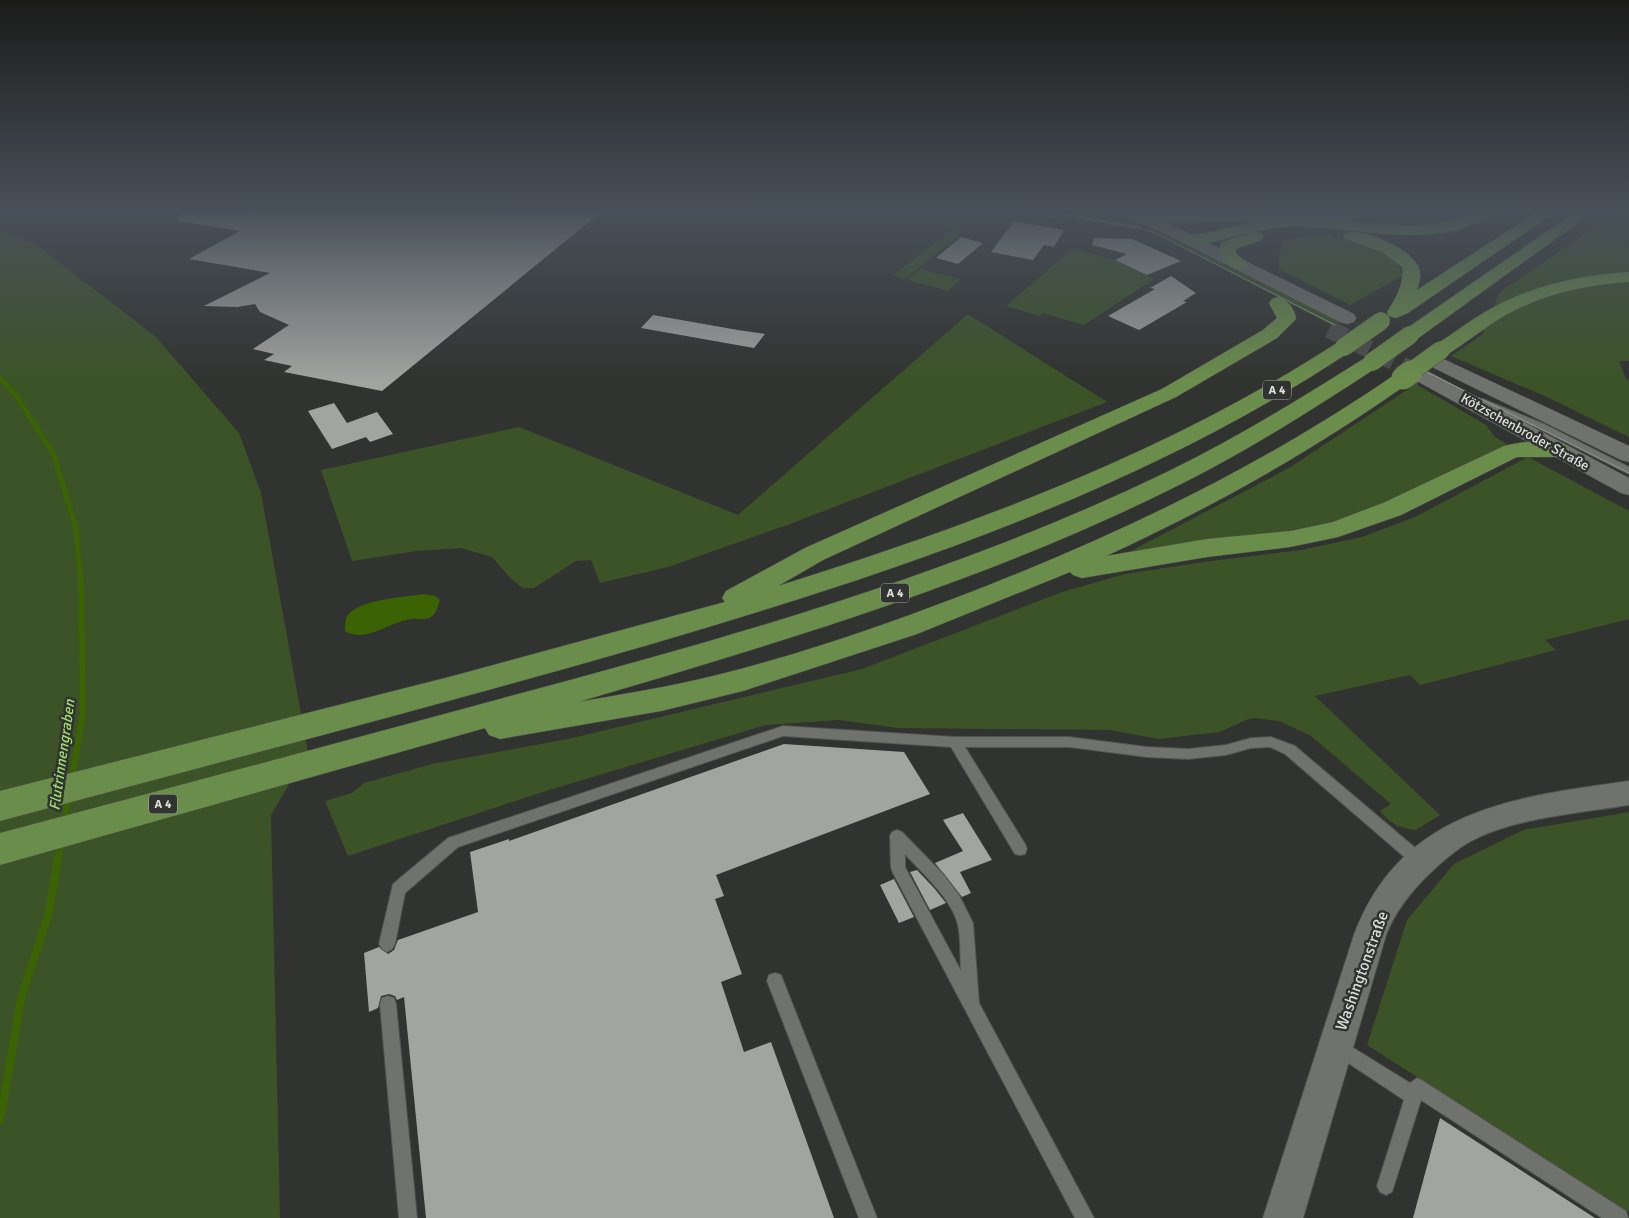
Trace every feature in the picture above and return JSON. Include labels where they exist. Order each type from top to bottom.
[{"type":"highway","points":[[1401,308],[1411,278],[1411,269]]},
{"type":"highway","name":"A 4","points":[[0,806],[499,676],[692,622],[852,574],[949,540],[1053,500],[1207,428],[1284,386],[1461,269]]},
{"type":"highway","name":"A 4","points":[[0,849],[696,657],[786,629],[970,565],[1098,513],[1218,456],[1306,406],[1504,269]]},
{"type":"highway","points":[[385,743],[546,720],[686,694],[758,675],[896,632],[1029,580],[1150,527],[1252,475],[1336,425],[1426,367],[1492,316],[1521,301],[1558,288],[1589,281],[1629,277]]},
{"type":"highway","points":[[692,622],[814,554],[1169,393],[1270,334],[1283,324],[1287,319],[1286,314],[1278,303]]},
{"type":"highway","points":[[1029,580],[1207,548],[1290,539],[1338,529],[1392,509],[1512,451],[1558,450]]},
{"type":"main road","points":[[1212,269],[1311,320]]},
{"type":"main road","points":[[1248,269],[1346,318]]},
{"type":"main road","name":"Kötzschenbroder Straße","points":[[1426,367],[1558,450],[1629,488]]},
{"type":"main road","name":"Kötzschenbroder Straße","points":[[1426,367],[1629,455]]},
{"type":"street","name":"Washingtonstraße","points":[[1284,1218],[1335,1045],[1379,913],[1404,879],[1443,843],[1466,829],[1530,809],[1629,793]]},
{"type":"lane","points":[[1426,367],[1629,471]]},
{"type":"lane","points":[[1426,367],[1541,426]]},
{"type":"lane","points":[[387,944],[398,889],[453,842],[783,731],[955,742],[1069,742],[1147,752],[1188,754],[1226,750],[1251,743],[1271,742],[1290,750],[1421,862]]},
{"type":"lane","points":[[955,742],[1020,849]]},
{"type":"lane","points":[[973,1008],[965,923],[954,900],[940,880],[897,836],[898,868],[926,919],[973,1008],[1086,1218]]},
{"type":"lane","points":[[775,982],[868,1218]]},
{"type":"lane","points":[[388,1004],[408,1218]]},
{"type":"lane","points":[[1335,1045],[1414,1096]]},
{"type":"lane","points":[[1386,1186],[1418,1087],[1619,1218]]},
{"type":"shaded area","points":[[0,269],[68,269],[156,337],[239,433],[261,493],[308,752],[271,815],[280,1218],[0,1218]]},
{"type":"shaded area","points":[[901,269],[918,269],[905,279],[893,275]]},
{"type":"shaded area","points":[[921,269],[961,279],[948,291],[907,280]]},
{"type":"shaded area","points":[[1049,269],[1133,269],[1154,279],[1084,325],[1043,313],[1040,316],[1006,306]]},
{"type":"shaded area","points":[[1223,269],[1239,269],[1342,320],[1333,326]]},
{"type":"shaded area","points":[[1279,269],[1400,269],[1402,276],[1350,305]]},
{"type":"shaded area","points":[[1534,269],[1629,269],[1629,361],[1619,361],[1626,379],[1629,380],[1629,437],[1549,398],[1451,356],[1482,335],[1500,292]]},
{"type":"shaded area","points":[[968,314],[1107,402],[790,524],[668,567],[600,583],[591,560],[576,561],[534,588],[523,588],[510,578],[492,557],[461,548],[417,551],[352,561],[321,470],[519,427],[738,515]]},
{"type":"shaded area","points":[[1416,384],[1486,425],[1495,437],[1507,444],[1378,507],[1335,521],[1281,532],[1131,551],[1289,468]]},
{"type":"shaded area","points":[[1528,457],[1629,511],[1629,619],[1545,640],[1556,650],[1420,685],[1410,675],[1315,696],[1440,815],[1416,830],[1400,827],[1388,819],[1380,811],[1391,804],[1311,736],[1279,721],[1255,718],[1220,732],[1159,739],[1110,730],[898,728],[839,720],[766,725],[546,791],[348,856],[325,801],[352,793],[364,783],[432,764],[568,739],[862,669],[1062,592],[1125,574],[1301,550],[1362,537],[1415,517]]},
{"type":"shaded area","points":[[425,594],[435,596],[440,600],[436,611],[429,618],[404,621],[361,635],[345,631],[345,621],[353,610],[372,602]]},
{"type":"shaded area","points":[[1629,812],[1629,1212],[1367,1045],[1407,920],[1454,864],[1523,830]]},
{"type":"building","points":[[246,269],[531,269],[382,391],[284,372],[292,366],[264,360],[274,354],[253,349],[289,325],[260,312],[255,304],[237,307],[204,306],[270,273]]},
{"type":"building","points":[[1134,269],[1162,269],[1147,275]]},
{"type":"building","points":[[1171,276],[1196,293],[1183,301],[1187,302],[1139,330],[1108,316],[1155,289],[1150,288]]},
{"type":"building","points":[[653,315],[765,334],[754,348],[641,328]]},
{"type":"building","points":[[334,403],[347,423],[377,412],[393,434],[370,442],[366,437],[332,449],[308,411]]},
{"type":"building","points":[[784,744],[904,752],[930,794],[716,875],[724,896],[715,899],[742,974],[721,982],[744,1052],[771,1042],[834,1218],[426,1218],[404,997],[397,1000],[395,996],[389,994],[381,996],[378,1008],[369,1012],[364,953],[379,947],[388,954],[394,950],[398,940],[478,912],[470,852],[509,839],[509,841]]},
{"type":"building","points":[[963,813],[992,860],[960,872],[971,893],[962,897],[935,863],[963,851],[943,820]]},
{"type":"building","points":[[917,870],[946,903],[930,910],[910,872]]},
{"type":"building","points":[[894,879],[914,917],[899,923],[880,885]]},
{"type":"building","points":[[1440,1118],[1595,1218],[1413,1218]]},
{"type":"waterway","name":"Flutrinnengraben","points":[[0,378],[16,395],[54,455],[76,528],[81,584]]},
{"type":"waterway","name":"Flutrinnengraben","points":[[72,778],[83,713],[81,582]]},
{"type":"waterway","name":"Flutrinnengraben","points":[[64,822],[69,797]]},
{"type":"waterway","name":"Flutrinnengraben","points":[[58,859],[61,841]]},
{"type":"waterway","name":"Flutrinnengraben","points":[[0,1120],[21,999],[49,912],[58,858]]},
{"type":"tunnel","points":[[1329,329],[1417,373]]},
{"type":"tunnel","points":[[1414,372],[1422,376]]},
{"type":"tram line","points":[[1225,269],[1335,325]]},
{"type":"tram line","points":[[1427,372],[1629,473]]}]
